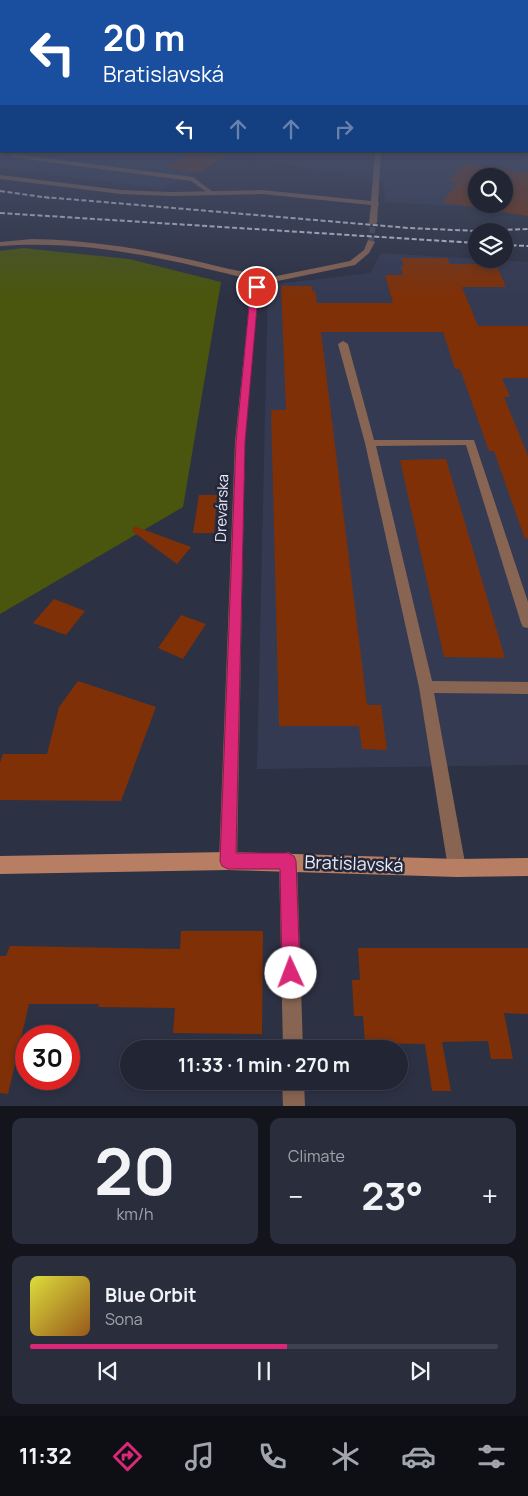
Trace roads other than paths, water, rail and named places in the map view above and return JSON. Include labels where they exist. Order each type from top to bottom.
[{"type":"main road","name":"Bratislavská","points":[[0,865],[288,861],[457,868],[528,867]]},
{"type":"street","points":[[161,194],[179,194]]},
{"type":"street","points":[[277,194],[376,204]]},
{"type":"street","points":[[373,223],[376,194]]},
{"type":"street","points":[[0,244],[55,241],[124,248],[265,281],[352,263],[363,256],[370,248],[371,242]]},
{"type":"street","name":"Drevárska","points":[[228,861],[240,442],[254,296],[257,287],[265,281]]},
{"type":"street","points":[[343,344],[370,443],[426,688],[457,868]]},
{"type":"street","points":[[370,443],[470,442],[528,622]]},
{"type":"street","points":[[426,688],[528,688]]},
{"type":"street","points":[[288,861],[293,1040]]},
{"type":"street","points":[[294,1090],[294,1106]]},
{"type":"tunnel","points":[[371,242],[373,223]]},
{"type":"railway","points":[[19,194],[50,198]]},
{"type":"railway","points":[[44,197],[409,228],[477,231],[528,229]]},
{"type":"railway","points":[[0,213],[468,242]]},
{"type":"railway","points":[[513,245],[528,246]]}]
